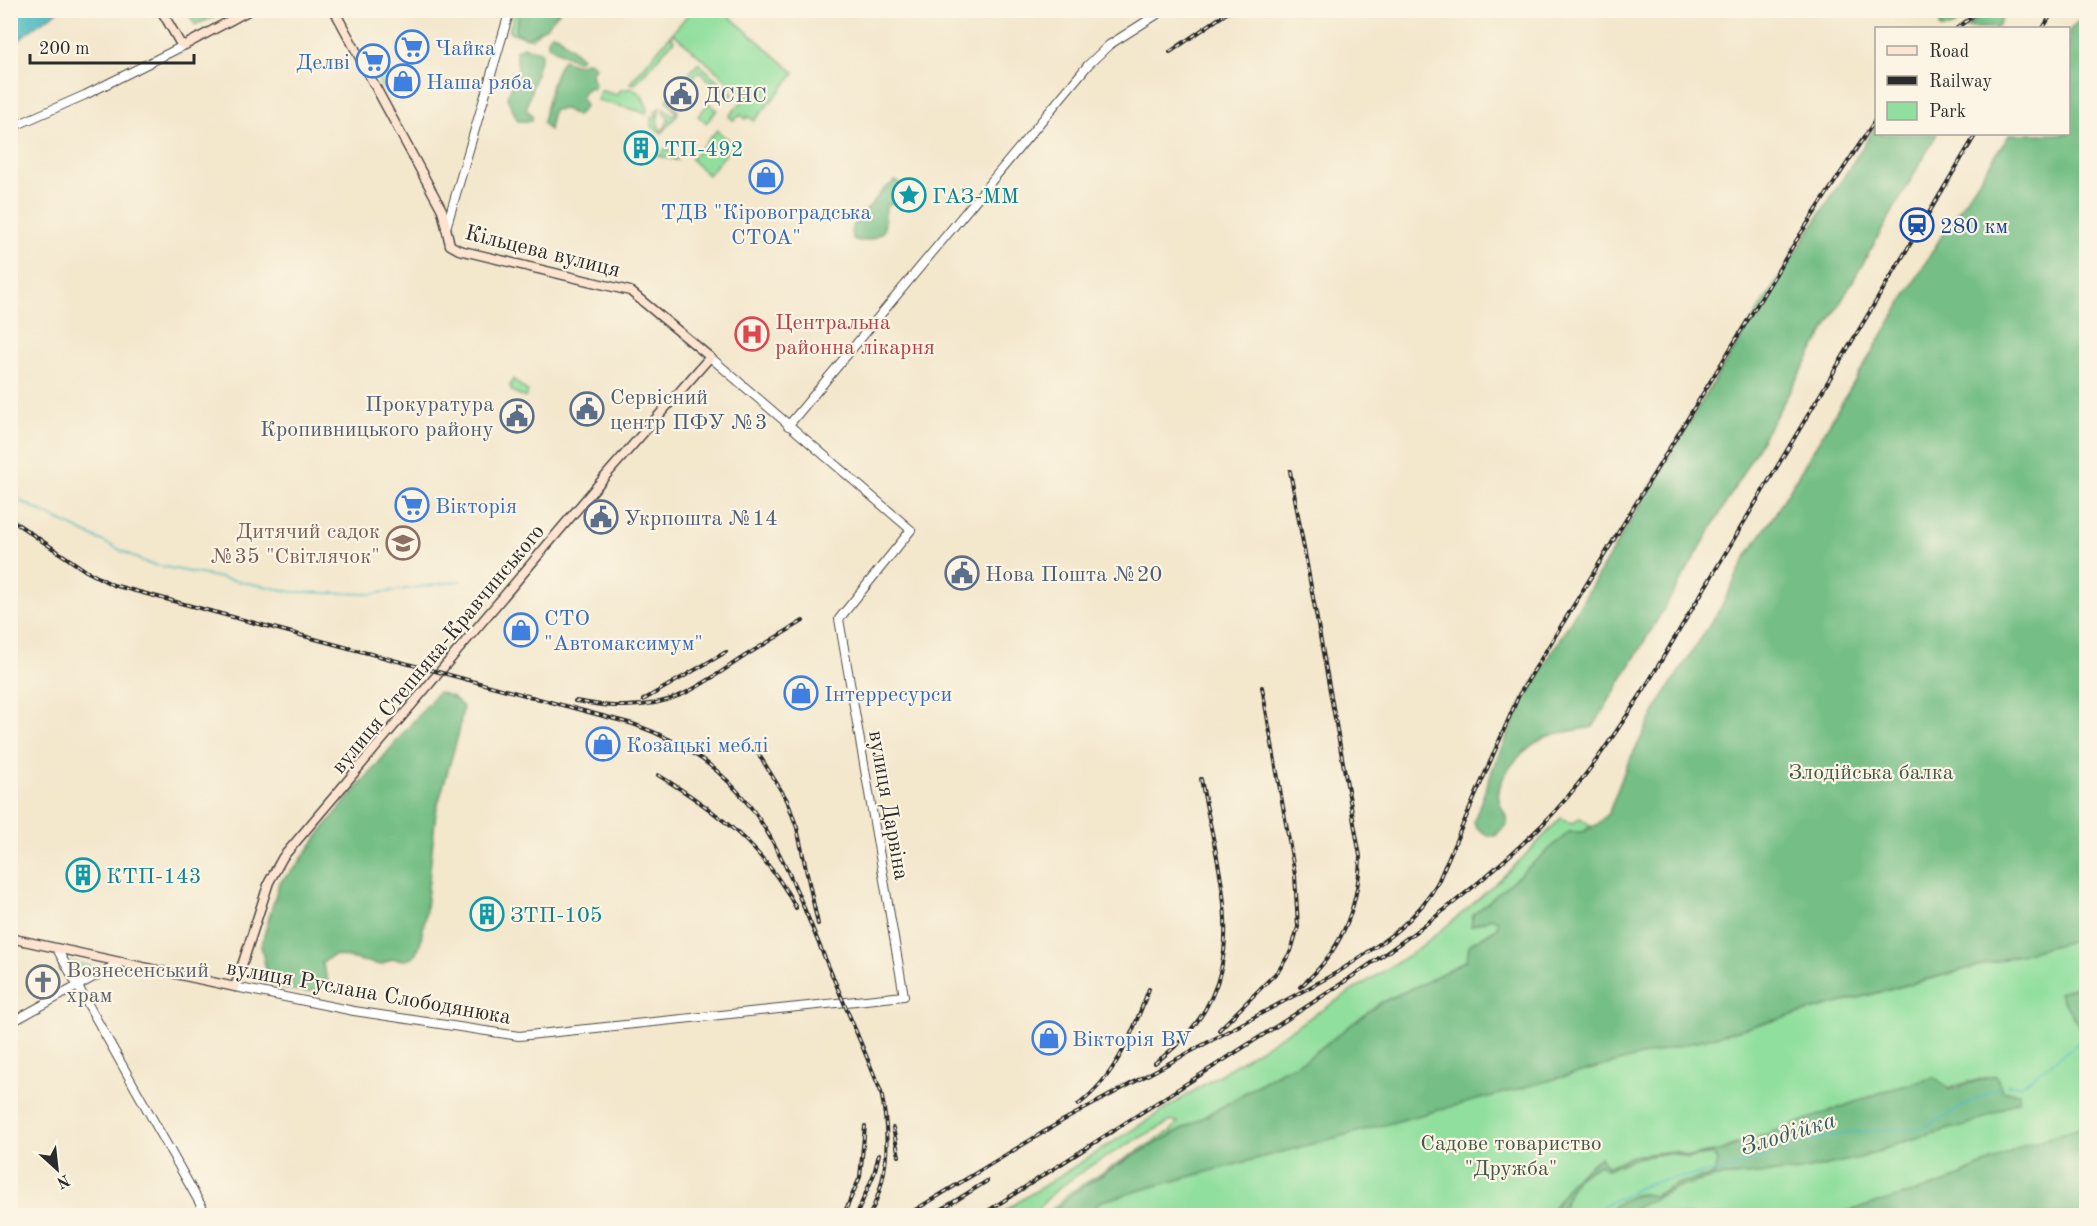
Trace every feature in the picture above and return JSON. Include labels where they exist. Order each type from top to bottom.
[{"type":"main road","points":[[161,10],[180,43],[185,45],[250,10]]},
{"type":"main road","name":"Кільцева вулиця","points":[[334,10],[442,210],[447,240],[456,249],[630,291],[710,357]]},
{"type":"main road","name":"вулиця Степняка-Кравчинського","points":[[235,987],[268,882],[283,858],[608,473],[710,357]]},
{"type":"main road","name":"вулиця Руслана Слободянюка","points":[[10,938],[235,987]]},
{"type":"street","points":[[446,228],[510,10]]},
{"type":"street","points":[[788,426],[1088,65],[1109,45],[1164,10]]},
{"type":"street","points":[[10,128],[85,95],[185,45]]},
{"type":"street","name":"Кільцева вулиця","points":[[710,357],[911,530],[838,619]]},
{"type":"street","name":"вулиця Дарвіна","points":[[838,619],[904,996]]},
{"type":"street","points":[[57,949],[207,1215]]},
{"type":"street","points":[[10,1023],[121,962]]},
{"type":"street","name":"вулиця Руслана Слободянюка","points":[[235,987],[354,1011],[519,1036],[904,996]]},
{"type":"green space","points":[[520,10],[560,11],[545,28],[526,38],[515,31]]},
{"type":"green space","points":[[1954,10],[1976,11],[1951,27],[1940,27],[1940,23]]},
{"type":"green space","points":[[187,11],[228,11],[195,25]]},
{"type":"green space","points":[[515,11],[557,11],[532,39],[509,32]]},
{"type":"green space","points":[[691,11],[723,11],[795,73],[754,121],[748,116],[746,119],[741,115],[733,120],[729,116],[746,97],[674,34],[671,37],[674,40],[635,84],[630,83]]},
{"type":"green space","points":[[1989,11],[2007,11],[1998,27],[1965,27]]},
{"type":"green space","name":"Злодійська балка","points":[[2086,13],[2086,937],[1162,1184],[1099,1202],[1089,1215],[1049,1215],[1073,1193],[1131,1157],[1215,1111],[1279,1072],[1305,1060],[1380,1003],[1467,960],[1469,945],[1497,928],[1498,921],[1491,918],[1471,926],[1473,915],[1569,832],[1583,832],[1598,824],[1609,812],[1627,765],[1662,698],[1722,606],[1746,557],[1775,514],[1944,232],[2009,135],[2070,135],[2070,30]]},
{"type":"green space","points":[[552,34],[558,36],[582,58],[576,61],[548,46],[548,37]]},
{"type":"green space","points":[[523,47],[541,51],[526,109],[532,115],[532,121],[518,121],[507,98],[518,68],[516,51]]},
{"type":"green space","points":[[563,60],[577,65],[589,61],[595,67],[591,75],[595,84],[592,89],[588,87],[581,96],[585,106],[577,116],[565,109],[553,110],[549,130],[543,123],[544,116],[553,81]]},
{"type":"green space","points":[[698,63],[733,94],[729,98],[699,71],[670,103],[678,111],[677,115],[662,133],[651,126],[651,116],[654,118],[657,115],[654,112],[660,108],[657,122],[662,132],[669,119],[664,113],[664,108],[673,116],[676,113],[667,100]]},
{"type":"green space","points":[[384,73],[390,73],[395,81],[393,87],[384,89],[379,84],[379,78]]},
{"type":"green space","points":[[633,88],[642,96],[648,109],[646,113],[597,100],[600,90],[616,95],[621,90]]},
{"type":"green space","points":[[709,103],[717,110],[706,123],[698,116]]},
{"type":"green space","points":[[1875,128],[1875,135],[1936,135],[1695,557],[1593,727],[1543,738],[1529,747],[1516,760],[1505,775],[1499,790],[1499,801],[1507,824],[1495,836],[1488,836],[1476,827],[1474,821],[1496,760],[1524,699],[1715,379]]},
{"type":"green space","points":[[717,130],[728,140],[724,145],[729,150],[708,175],[691,159]]},
{"type":"green space","points":[[649,134],[653,137],[650,140],[653,143],[644,151],[660,156],[666,148],[677,160],[643,153],[644,147],[641,146]]},
{"type":"green space","points":[[895,181],[900,183],[903,189],[901,197],[886,207],[884,230],[870,240],[854,240],[851,233],[852,227],[883,190]]},
{"type":"green space","points":[[513,379],[528,392],[525,398],[512,391],[510,386]]},
{"type":"green space","points":[[438,692],[453,697],[463,707],[459,732],[436,811],[425,918],[420,945],[414,957],[406,960],[392,959],[381,965],[335,955],[322,962],[328,981],[319,990],[306,992],[279,988],[267,975],[261,946],[279,883],[295,868],[327,824]]},
{"type":"green space","points":[[1561,818],[1572,824],[1580,818],[1591,826],[1583,832],[1569,832],[1477,924],[1491,918],[1498,921],[1497,928],[1469,945],[1467,960],[1380,1003],[1305,1060],[1279,1072],[1215,1111],[1131,1157],[1073,1193],[1049,1215],[1046,1215],[1070,1192],[1171,1131],[1178,1122],[1171,1121],[1075,1176],[1043,1203],[1036,1215],[996,1216],[1412,953],[1490,889]]},
{"type":"green space","name":"Садове товариство \"Дружба\"","points":[[2086,937],[2086,981],[2059,993],[2086,1038],[2086,1126],[2023,1146],[1945,1183],[1847,1213],[1836,1216],[1621,1215],[1678,1187],[1715,1177],[1800,1171],[1863,1157],[1906,1141],[1975,1122],[1994,1112],[2002,1090],[1996,1075],[1735,1144],[1723,1150],[1688,1157],[1675,1151],[1632,1156],[1607,1167],[1600,1157],[1572,1180],[1549,1215],[1089,1216],[1099,1202],[1162,1184]]},
{"type":"green space","points":[[71,962],[101,968],[85,978],[80,977]]},
{"type":"green space","points":[[2086,981],[2086,1038],[2059,993]]},
{"type":"green space","points":[[1996,1075],[2002,1090],[2019,1093],[2018,1101],[1975,1122],[1906,1141],[1863,1157],[1800,1171],[1715,1177],[1678,1187],[1621,1215],[1602,1215],[1632,1196],[1654,1196],[1679,1183],[1714,1175],[1718,1162],[1713,1154],[1692,1156],[1723,1150],[1888,1090],[1935,1077],[1949,1090]]},
{"type":"green space","points":[[2086,1126],[2086,1215],[1836,1215],[1945,1183],[2023,1146]]},
{"type":"green space","points":[[1675,1151],[1685,1156],[1667,1153],[1649,1155],[1607,1170],[1599,1164],[1576,1178],[1559,1215],[1549,1215],[1572,1180],[1600,1157],[1607,1167],[1632,1156]]},
{"type":"green space","points":[[1674,1153],[1688,1158],[1713,1154],[1718,1162],[1714,1175],[1679,1183],[1654,1196],[1637,1194],[1631,1196],[1602,1215],[1559,1216],[1576,1178],[1599,1164],[1607,1170],[1633,1158]]},
{"type":"water","points":[[11,10],[58,11],[25,34],[11,50]]},
{"type":"waterway","points":[[10,496],[149,564],[294,592],[372,594],[460,581]]},
{"type":"waterway","name":"Злодійка","points":[[2007,1085],[2021,1086],[2082,1040],[2086,1029]]},
{"type":"waterway","name":"Злодійка","points":[[1584,1216],[1649,1183],[1728,1169],[1800,1143],[1851,1132],[1923,1128],[2000,1086]]},
{"type":"railway","points":[[1170,52],[1231,10]]},
{"type":"railway","points":[[1958,27],[1981,10]]},
{"type":"railway","points":[[2044,27],[2054,10]]},
{"type":"railway","points":[[905,1216],[1062,1121],[1338,972],[1394,933],[1418,910],[1438,882],[1519,695],[1796,241],[1875,121]]},
{"type":"railway","points":[[980,1216],[1361,971],[1473,887],[1508,857],[1556,810],[1596,761],[1643,691],[1975,135]]},
{"type":"railway","points":[[1290,471],[1360,856],[1356,894],[1345,928],[1326,960],[1300,987]]},
{"type":"railway","points":[[10,519],[86,571],[113,585],[633,724],[672,741],[705,761],[731,784],[753,810],[772,839],[803,906],[881,1092],[886,1123],[886,1155],[881,1186],[869,1216]]},
{"type":"railway","points":[[575,701],[625,706],[644,705],[675,697],[703,684],[803,621]]},
{"type":"railway","points":[[643,700],[726,652]]},
{"type":"railway","points":[[1219,1030],[1279,970],[1291,951],[1298,927],[1295,875],[1262,687]]},
{"type":"railway","points":[[758,753],[787,800],[797,828],[818,924]]},
{"type":"railway","points":[[658,775],[699,802],[737,832],[770,867],[796,908]]},
{"type":"railway","points":[[1155,1063],[1188,1033],[1210,1001],[1221,967],[1225,932],[1223,896],[1201,779]]},
{"type":"railway","points":[[1078,1105],[1103,1081],[1122,1053],[1149,989]]},
{"type":"railway","points":[[843,1216],[860,1177],[865,1126]]},
{"type":"railway","points":[[893,1128],[899,1156]]},
{"type":"railway","points":[[856,1216],[874,1174],[879,1154]]},
{"type":"railway","points":[[931,1216],[987,1181]]},
{"type":"place","name":"Чайка","points":[[412,47]]},
{"type":"place","name":"Делві","points":[[373,61]]},
{"type":"place","name":"Наша ряба","points":[[403,81]]},
{"type":"place","name":"ДСНС","points":[[681,94]]},
{"type":"place","name":"ТП-492","points":[[641,148]]},
{"type":"place","name":"ТДВ \"Кіровоградська СТОА\"","points":[[766,177]]},
{"type":"place","name":"ГАЗ-ММ","points":[[909,195]]},
{"type":"place","name":"280 км","points":[[1917,225]]},
{"type":"place","name":"Центральна районна лікарня","points":[[752,334]]},
{"type":"place","name":"Сервісний центр ПФУ №3","points":[[587,409]]},
{"type":"place","name":"Прокуратура Кропивницького району","points":[[517,416]]},
{"type":"place","name":"Вікторія","points":[[412,505]]},
{"type":"place","name":"Укрпошта №14","points":[[601,517]]},
{"type":"place","name":"Дитячий садок №35 \"Світлячок\"","points":[[403,543]]},
{"type":"place","name":"Нова Пошта №20","points":[[962,573]]},
{"type":"place","name":"СТО \"Автомаксимум\"","points":[[521,630]]},
{"type":"place","name":"Інтерресурси","points":[[801,693]]},
{"type":"place","name":"Козацькі меблі","points":[[603,744]]},
{"type":"place","name":"КТП-143","points":[[83,875]]},
{"type":"place","name":"ЗТП-105","points":[[487,914]]},
{"type":"place","name":"Вознесенський храм","points":[[43,982]]},
{"type":"place","name":"Вікторія BV","points":[[1049,1038]]}]
